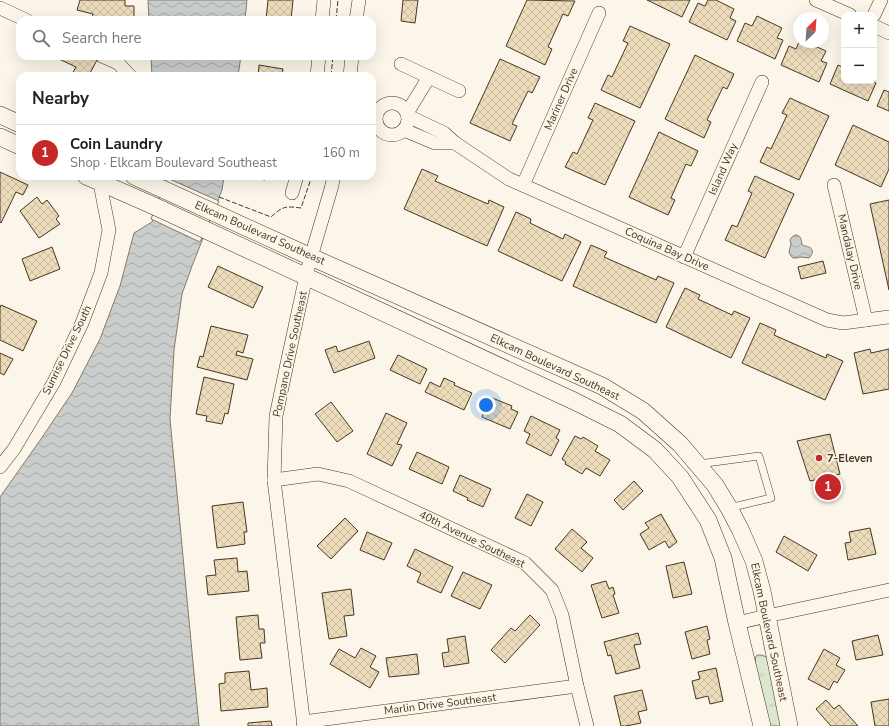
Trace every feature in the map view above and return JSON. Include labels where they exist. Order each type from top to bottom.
[{"type":"street","points":[[322,16],[324,0]]},
{"type":"street","points":[[357,16],[359,0]]},
{"type":"street","points":[[816,0],[843,12]]},
{"type":"street","points":[[875,12],[880,0]]},
{"type":"street","points":[[0,8],[17,16]]},
{"type":"street","name":"Mariner Drive","points":[[523,185],[599,13]]},
{"type":"street","points":[[877,27],[889,33]]},
{"type":"street","points":[[111,60],[118,63],[126,72]]},
{"type":"street","points":[[317,72],[319,60]]},
{"type":"street","points":[[350,72],[352,60]]},
{"type":"street","points":[[401,64],[459,91]]},
{"type":"street","points":[[429,77],[408,115],[408,121],[404,130],[435,143],[455,143]]},
{"type":"street","name":"Island Way","points":[[684,257],[762,82]]},
{"type":"street","name":"Coquina Bay Drive","points":[[376,114],[385,105],[400,105],[408,115],[444,133],[455,143],[509,179],[826,320],[844,323],[889,317]]},
{"type":"street","points":[[0,115],[16,122]]},
{"type":"street","name":"Coquina Bay Drive","points":[[376,121],[378,126],[384,132],[392,135],[397,135],[404,130]]},
{"type":"street","points":[[0,137],[16,144]]},
{"type":"street","name":"Sunrise Drive South","points":[[0,467],[14,449],[54,382],[82,323],[101,273],[109,230],[96,180]]},
{"type":"street","name":"Elkcam Boulevard Southeast","points":[[100,180],[574,400],[620,424],[655,450],[680,477],[708,520],[723,558],[762,726]]},
{"type":"street","name":"Elkcam Boulevard Southeast","points":[[143,180],[311,257],[602,386],[643,411],[680,444],[715,485],[740,529],[754,561],[762,591],[789,726]]},
{"type":"street","points":[[292,193],[296,180]]},
{"type":"street","name":"Pompano Drive Southeast","points":[[304,724],[274,480],[276,416],[306,276],[333,180]]},
{"type":"street","name":"Mandalay Drive","points":[[834,185],[866,320]]},
{"type":"street","points":[[471,353],[480,332]]},
{"type":"street","points":[[680,477],[697,464]]},
{"type":"street","name":"40th Avenue Southeast","points":[[274,480],[318,474],[349,481],[525,563],[552,590],[562,615],[587,726]]},
{"type":"street","points":[[737,623],[889,590]]},
{"type":"street","name":"Marlin Drive Southeast","points":[[304,724],[577,686]]},
{"type":"lane","points":[[697,464],[759,456],[771,498],[729,508]]},
{"type":"green space","points":[[756,656],[767,657],[782,726],[769,726],[755,663]]},
{"type":"water","points":[[148,0],[247,0],[245,16],[149,16]]},
{"type":"water","points":[[151,60],[240,60],[239,72],[152,72]]},
{"type":"water","points":[[168,180],[223,180],[222,190],[182,294],[174,350],[170,419],[199,726],[0,726],[0,497],[72,393],[100,339],[120,286],[134,233],[152,222]]},
{"type":"water","points":[[795,235],[800,237],[804,246],[812,249],[812,253],[809,258],[793,258],[791,256],[789,252],[791,244],[790,240]]},
{"type":"pier","points":[[166,180],[172,180],[219,201],[200,242],[151,219]]},
{"type":"building","points":[[80,0],[125,0],[125,6],[134,6],[134,16],[92,16],[93,14],[77,10]]},
{"type":"building","points":[[268,0],[293,0],[291,16],[266,16]]},
{"type":"building","points":[[403,0],[418,0],[415,23],[401,21]]},
{"type":"building","points":[[527,0],[575,1],[568,16],[563,14],[548,47],[552,49],[545,65],[506,46]]},
{"type":"building","points":[[647,0],[690,0],[682,17]]},
{"type":"building","points":[[708,0],[716,0],[734,9],[730,18],[736,21],[727,40],[689,22],[698,3],[705,6]]},
{"type":"building","points":[[757,16],[782,28],[777,38],[783,40],[775,59],[737,41],[745,23],[752,26]]},
{"type":"building","points":[[630,26],[670,44],[640,108],[601,90],[608,75],[612,77],[628,43],[623,41]]},
{"type":"building","points":[[789,46],[796,49],[819,48],[826,51],[821,61],[827,63],[819,82],[781,65]]},
{"type":"building","points":[[695,55],[734,74],[727,89],[723,87],[707,120],[711,122],[704,138],[665,119]]},
{"type":"building","points":[[500,59],[540,77],[532,93],[528,91],[512,124],[517,126],[510,141],[470,123]]},
{"type":"building","points":[[61,60],[97,60],[91,72],[73,72],[76,67]]},
{"type":"building","points":[[259,65],[283,69],[283,72],[258,72]]},
{"type":"building","points":[[838,65],[841,66],[841,84],[876,84],[868,101],[830,84]]},
{"type":"building","points":[[884,90],[889,92],[889,111],[877,106]]},
{"type":"building","points":[[790,98],[829,116],[799,180],[760,162],[767,147],[771,149],[787,115],[782,113]]},
{"type":"building","points":[[595,103],[635,121],[605,185],[565,167],[573,152],[577,154],[593,120],[588,118]]},
{"type":"building","points":[[853,125],[889,142],[889,169],[881,187],[835,165]]},
{"type":"building","points":[[659,132],[698,151],[691,166],[686,164],[671,198],[675,200],[668,215],[629,197]]},
{"type":"building","points":[[422,169],[438,176],[435,181],[488,204],[489,200],[504,207],[487,246],[404,209]]},
{"type":"building","points":[[0,172],[28,185],[23,195],[16,192],[1,223]]},
{"type":"building","points":[[755,176],[794,194],[765,258],[725,240],[732,225],[737,227],[752,193],[748,191]]},
{"type":"building","points":[[37,197],[42,204],[47,200],[59,216],[56,219],[60,224],[39,238],[20,211]]},
{"type":"building","points":[[889,200],[889,290],[870,204]]},
{"type":"building","points":[[516,212],[531,219],[530,223],[563,239],[565,234],[581,242],[562,281],[498,251]]},
{"type":"building","points":[[591,245],[607,252],[604,257],[656,280],[658,276],[674,283],[656,323],[573,286]]},
{"type":"building","points":[[52,247],[60,269],[30,281],[22,259]]},
{"type":"building","points":[[823,261],[826,273],[801,279],[798,267]]},
{"type":"building","points":[[218,266],[263,287],[253,308],[208,287]]},
{"type":"building","points":[[685,288],[700,295],[698,299],[732,315],[734,311],[750,318],[731,358],[666,327]]},
{"type":"building","points":[[1,305],[37,321],[23,351],[0,340]]},
{"type":"building","points":[[760,323],[776,330],[774,335],[826,358],[827,354],[843,361],[825,400],[742,363]]},
{"type":"building","points":[[211,326],[248,335],[243,353],[237,351],[236,355],[253,359],[247,380],[197,367],[200,356],[203,357]]},
{"type":"building","points":[[369,341],[375,358],[334,373],[325,350],[336,346],[338,352]]},
{"type":"building","points":[[870,349],[871,353],[889,349],[889,389],[863,394],[854,353]]},
{"type":"building","points":[[0,353],[13,359],[4,375],[0,373]]},
{"type":"building","points":[[398,355],[427,369],[420,384],[390,370]]},
{"type":"building","points":[[204,377],[234,384],[228,414],[225,413],[222,424],[206,421],[207,416],[196,414]]},
{"type":"building","points":[[444,378],[455,383],[454,385],[472,393],[464,410],[425,392],[430,382],[440,387]]},
{"type":"building","points":[[490,397],[512,406],[511,409],[518,412],[510,429],[482,417]]},
{"type":"building","points":[[331,402],[353,431],[337,442],[315,414]]},
{"type":"building","points":[[386,413],[407,423],[397,444],[402,445],[392,466],[367,454]]},
{"type":"building","points":[[531,416],[560,430],[556,438],[559,440],[551,456],[526,443],[530,434],[524,431]]},
{"type":"building","name":"7-Eleven","points":[[830,434],[840,474],[810,481],[797,441]]},
{"type":"building","points":[[575,436],[581,439],[583,437],[598,446],[595,451],[610,460],[600,476],[586,468],[582,474],[565,464],[566,462],[562,459]]},
{"type":"building","points":[[417,452],[449,467],[442,484],[409,469]]},
{"type":"building","points":[[460,475],[491,489],[483,507],[467,500],[468,498],[453,491]]},
{"type":"building","points":[[634,481],[643,491],[623,510],[614,500]]},
{"type":"building","points":[[527,494],[543,502],[531,526],[515,518]]},
{"type":"building","points":[[243,502],[247,532],[244,532],[245,544],[217,548],[212,506]]},
{"type":"building","points":[[661,514],[677,542],[669,548],[665,541],[649,550],[640,534],[649,528],[645,523]]},
{"type":"building","points":[[345,518],[358,531],[331,559],[317,546]]},
{"type":"building","points":[[870,528],[876,554],[848,560],[845,543],[851,542],[849,532]]},
{"type":"building","points":[[572,529],[587,542],[581,548],[593,558],[582,572],[555,549]]},
{"type":"building","points":[[367,532],[392,543],[384,560],[360,550]]},
{"type":"building","points":[[784,536],[817,555],[808,571],[776,552]]},
{"type":"building","points":[[415,549],[453,567],[441,593],[417,582],[421,573],[407,566]]},
{"type":"building","points":[[237,558],[238,572],[247,571],[249,591],[208,595],[206,576],[216,575],[214,560]]},
{"type":"building","points":[[684,562],[692,594],[673,598],[666,566]]},
{"type":"building","points":[[463,572],[492,585],[480,609],[451,596]]},
{"type":"building","points":[[606,581],[609,589],[613,587],[615,594],[613,595],[619,613],[602,618],[591,585]]},
{"type":"building","points":[[351,589],[354,615],[344,616],[347,636],[329,639],[322,593]]},
{"type":"building","points":[[258,615],[259,629],[264,629],[265,643],[260,643],[262,658],[240,660],[236,617]]},
{"type":"building","points":[[530,615],[540,625],[505,663],[491,650],[511,628],[515,631]]},
{"type":"building","points":[[707,626],[710,639],[707,640],[710,654],[692,659],[685,632]]},
{"type":"building","points":[[638,633],[641,644],[634,645],[640,668],[616,674],[611,655],[608,656],[604,642]]},
{"type":"building","points":[[878,635],[883,655],[856,660],[852,641]]},
{"type":"building","points":[[465,636],[469,663],[444,667],[442,653],[449,652],[447,639]]},
{"type":"building","points":[[361,648],[376,656],[370,667],[379,672],[370,688],[330,664],[339,649],[355,658]]},
{"type":"building","points":[[824,649],[840,658],[836,665],[845,670],[837,683],[834,681],[829,690],[808,679]]},
{"type":"building","points":[[417,654],[419,674],[389,677],[386,658]]},
{"type":"building","points":[[716,668],[723,701],[710,704],[708,696],[696,699],[692,681],[700,679],[698,672]]},
{"type":"building","points":[[249,671],[251,690],[267,688],[268,707],[221,711],[219,684],[225,683],[225,673]]},
{"type":"building","points":[[642,690],[647,710],[638,712],[641,723],[621,726],[614,696]]},
{"type":"building","points":[[889,699],[889,726],[875,726],[871,702]]},
{"type":"building","points":[[826,700],[834,709],[839,705],[858,726],[831,726],[816,709]]},
{"type":"building","points":[[271,721],[272,726],[248,726],[248,723]]},
{"type":"fence","points":[[336,16],[338,0]]},
{"type":"fence","points":[[331,72],[333,60]]},
{"type":"fence","points":[[219,197],[271,217],[284,208],[301,208],[311,180]]},
{"type":"place","name":"7-Eleven","points":[[819,458]]},
{"type":"place","name":"Coin Laundry","points":[[828,487]]}]
